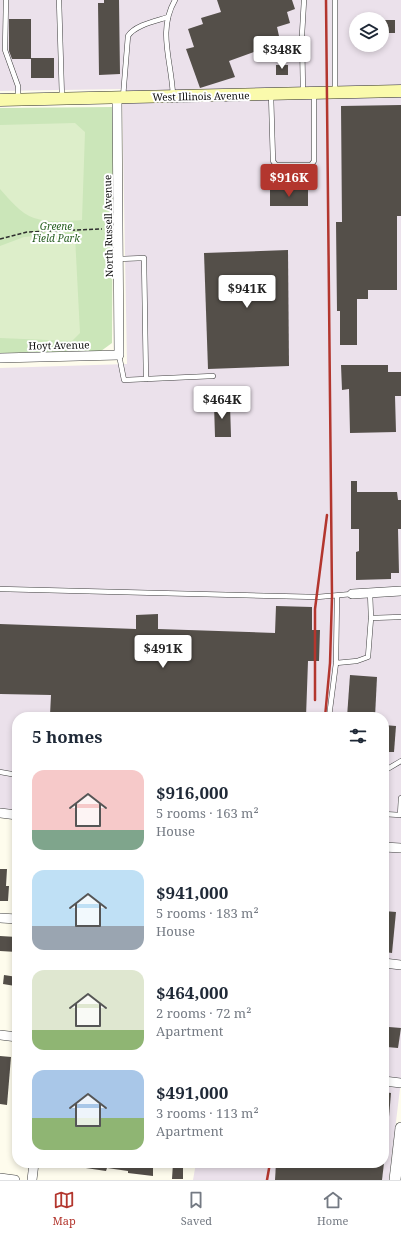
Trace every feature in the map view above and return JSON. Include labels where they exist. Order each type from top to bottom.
[{"type":"main road","name":"West Illinois Avenue","points":[[0,100],[401,92]]},
{"type":"street","name":"North Russell Avenue","points":[[119,355],[120,97]]},
{"type":"street","name":"Hoyt Avenue","points":[[0,358],[119,355]]},
{"type":"street","points":[[352,594],[401,591]]},
{"type":"street","points":[[0,814],[12,815]]},
{"type":"street","points":[[389,847],[401,848]]},
{"type":"street","points":[[0,918],[12,919]]},
{"type":"street","points":[[389,964],[401,965]]},
{"type":"street","points":[[0,1035],[12,1036]]},
{"type":"street","points":[[389,1082],[401,1083]]},
{"type":"street","points":[[395,1180],[401,1128]]},
{"type":"street","points":[[32,1180],[33,1168]]},
{"type":"street","points":[[0,1178],[15,1180]]},
{"type":"lane","points":[[6,0],[5,50],[18,86],[18,99]]},
{"type":"lane","points":[[60,0],[62,98]]},
{"type":"lane","points":[[174,97],[166,48],[166,24],[175,0]]},
{"type":"lane","points":[[271,94],[273,161],[276,165],[311,165],[314,161],[309,94],[302,35],[304,0]]},
{"type":"lane","points":[[335,0],[335,93]]},
{"type":"lane","points":[[120,97],[128,36],[131,31],[168,17]]},
{"type":"lane","points":[[119,259],[144,258],[146,379]]},
{"type":"lane","points":[[119,355],[124,380],[213,376]]},
{"type":"lane","points":[[0,589],[337,596],[352,594]]},
{"type":"lane","points":[[336,663],[357,661],[368,657],[371,618],[370,592]]},
{"type":"lane","points":[[330,712],[336,663],[337,596]]},
{"type":"lane","points":[[371,618],[401,617]]},
{"type":"lane","points":[[389,768],[401,761]]},
{"type":"lane","points":[[0,772],[12,774]]},
{"type":"lane","points":[[389,814],[400,815],[401,798]]},
{"type":"path","points":[[0,239],[27,232],[102,229]]},
{"type":"shaded area","points":[[0,0],[401,0],[401,1080],[389,1180],[193,1180],[195,1168],[389,1168],[389,712],[12,712],[12,810],[0,809],[0,368],[127,364],[122,89],[0,91]]},
{"type":"green space","name":"Greene Field Park","points":[[113,107],[112,343],[101,351],[0,353],[0,108]]},
{"type":"green space","points":[[75,123],[85,132],[82,220],[51,221],[39,220],[29,216],[16,206],[0,189],[0,125]]},
{"type":"green space","points":[[55,234],[75,236],[80,333],[72,341],[0,338],[0,246],[24,237]]},
{"type":"building","points":[[104,0],[119,0],[120,74],[99,75],[98,3],[104,3]]},
{"type":"building","points":[[217,0],[292,0],[295,9],[287,12],[290,23],[277,27],[279,36],[265,40],[268,47],[229,61],[235,77],[200,88],[186,49],[194,47],[188,29],[203,24],[201,18],[221,12]]},
{"type":"building","points":[[9,19],[31,19],[31,58],[54,58],[54,78],[31,78],[31,59],[12,59],[9,51]]},
{"type":"building","points":[[389,20],[395,20],[395,33],[389,33]]},
{"type":"building","points":[[276,65],[288,65],[288,75],[276,75]]},
{"type":"building","points":[[401,105],[401,216],[397,216],[397,290],[368,290],[368,299],[357,299],[357,345],[340,345],[340,311],[337,311],[336,222],[342,222],[341,106]]},
{"type":"building","points":[[308,189],[308,206],[270,206],[270,190]]},
{"type":"building","points":[[288,250],[289,366],[208,369],[204,253]]},
{"type":"building","points":[[341,365],[388,365],[388,372],[401,372],[401,396],[395,396],[396,432],[350,433],[349,389],[342,390]]},
{"type":"building","points":[[214,404],[230,404],[231,437],[215,437]]},
{"type":"building","points":[[351,481],[357,481],[357,492],[397,492],[398,500],[401,500],[401,529],[398,529],[399,573],[391,573],[391,579],[356,580],[356,552],[359,551],[359,529],[351,529]]},
{"type":"building","points":[[276,606],[312,607],[312,630],[320,630],[319,661],[308,661],[306,712],[50,712],[51,695],[0,694],[0,624],[136,629],[136,615],[158,614],[158,629],[275,633]]},
{"type":"building","points":[[350,675],[377,677],[375,712],[347,712]]},
{"type":"building","points":[[389,725],[396,726],[394,752],[389,752]]},
{"type":"building","points":[[0,869],[7,869],[6,886],[9,886],[8,901],[0,901]]},
{"type":"building","points":[[389,911],[396,912],[392,953],[389,953]]},
{"type":"building","points":[[0,936],[12,937],[12,952],[0,951]]},
{"type":"building","points":[[4,975],[12,976],[12,986],[3,984]]},
{"type":"building","points":[[389,1027],[401,1028],[398,1048],[389,1047]]},
{"type":"building","points":[[0,1056],[11,1057],[7,1105],[0,1104]]},
{"type":"building","points":[[389,1093],[391,1093],[389,1117]]},
{"type":"building","points":[[86,1168],[107,1168],[106,1171]]},
{"type":"building","points":[[107,1168],[153,1168],[153,1176],[128,1173],[128,1171]]},
{"type":"building","points":[[173,1168],[183,1168],[183,1179],[172,1179]]},
{"type":"building","points":[[276,1168],[383,1168],[382,1180],[275,1180]]},
{"type":"railway","points":[[325,712],[330,663],[332,596],[326,0]]},
{"type":"railway","points":[[315,700],[315,609],[327,515]]},
{"type":"railway","points":[[267,1180],[269,1168]]}]
